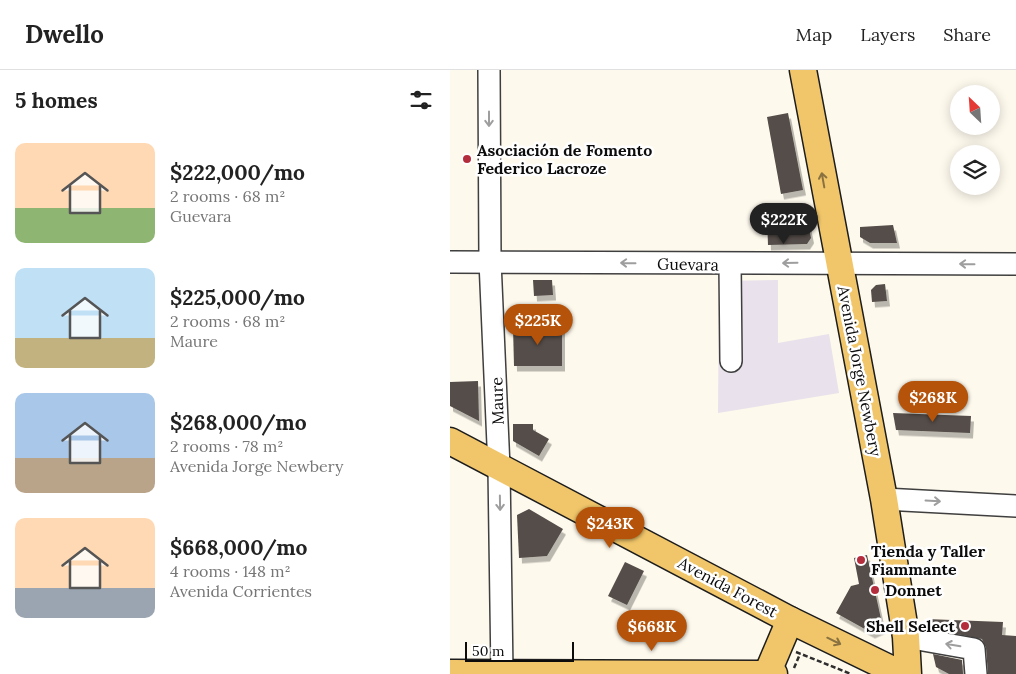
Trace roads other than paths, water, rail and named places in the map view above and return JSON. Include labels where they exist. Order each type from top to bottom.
[{"type":"main road","name":"Avenida Jorge Newbery","points":[[803,70],[884,499],[906,638],[908,674]]},
{"type":"main road","name":"Avenida Forest","points":[[450,441],[790,620],[901,674]]},
{"type":"main road","points":[[450,673],[775,674],[790,620]]},
{"type":"street","name":"Maure","points":[[489,70],[490,262],[499,468],[502,673]]},
{"type":"street","name":"Guevara","points":[[450,262],[1016,264]]},
{"type":"street","points":[[730,264],[731,361]]},
{"type":"street","points":[[884,499],[1016,506]]},
{"type":"street","points":[[906,638],[974,649],[976,674]]},
{"type":"place","name":"Asociación de Fomento Federico Lacroze","points":[[467,159]]},
{"type":"place","name":"Tienda y Taller Fiammante","points":[[861,560]]},
{"type":"place","name":"Donnet","points":[[875,590]]},
{"type":"place","name":"Shell Select","points":[[965,626]]}]
